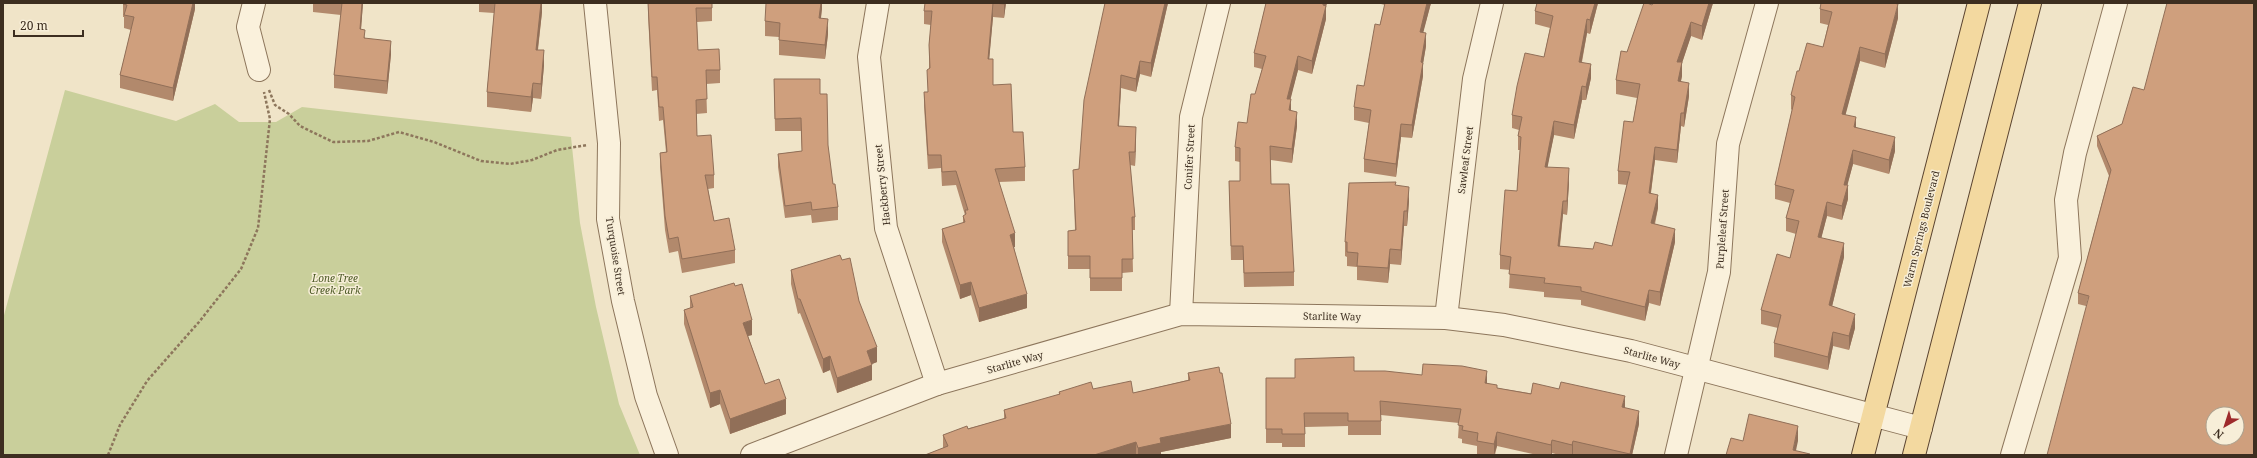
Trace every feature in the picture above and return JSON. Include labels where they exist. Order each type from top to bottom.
[{"type":"main road","name":"Warm Springs Boulevard","points":[[1863,455],[1979,3]]},
{"type":"main road","points":[[1914,455],[2030,3]]},
{"type":"street","points":[[254,3],[248,27],[259,70]]},
{"type":"street","name":"Turquoise Street","points":[[595,3],[609,143],[608,219],[623,301],[646,396],[667,455]]},
{"type":"street","name":"Hackberry Street","points":[[878,3],[869,57],[886,228],[938,384]]},
{"type":"street","name":"Conifer Street","points":[[1182,314],[1191,117],[1219,3]]},
{"type":"street","name":"Sawleaf Street","points":[[1446,318],[1474,79],[1492,3]]},
{"type":"street","name":"Purpleleaf Street","points":[[1676,455],[1719,272],[1728,144],[1767,3]]},
{"type":"street","points":[[2012,455],[2070,258],[2066,200],[2075,153],[2116,3]]},
{"type":"street","name":"Starlite Way","points":[[752,455],[938,384],[1182,314],[1446,318],[1504,325],[1631,351],[1697,370],[1921,428]]},
{"type":"path","points":[[259,70],[275,105],[290,114],[300,126],[333,142],[368,141],[399,132],[434,142],[481,161],[510,164],[532,160],[557,150],[609,143]]},
{"type":"path","points":[[108,455],[120,425],[147,381],[199,322],[241,269],[258,228],[270,119],[259,70]]},
{"type":"green space","name":"Lone Tree Creek Park","points":[[65,90],[176,121],[215,104],[239,122],[276,122],[302,107],[571,137],[580,223],[596,307],[619,404],[640,455],[3,455],[3,319]]},
{"type":"building","points":[[123,3],[193,3],[173,88],[120,75],[134,17],[124,15],[127,5]]},
{"type":"building","points":[[342,3],[362,3],[360,29],[365,30],[364,38],[391,41],[387,81],[334,75]]},
{"type":"building","points":[[495,3],[541,3],[536,50],[544,50],[541,84],[533,83],[531,97],[487,92]]},
{"type":"building","points":[[648,3],[712,3],[712,8],[696,8],[698,50],[719,49],[720,70],[706,70],[707,99],[696,100],[697,136],[711,135],[714,175],[705,175],[714,221],[729,218],[735,250],[682,259],[678,237],[669,239],[665,216],[660,153],[667,152],[663,107],[659,107],[657,77],[652,77]]},
{"type":"building","points":[[766,3],[821,3],[819,18],[828,19],[825,45],[779,40],[780,23],[765,21]]},
{"type":"building","points":[[925,3],[993,3],[988,59],[993,59],[993,85],[1011,84],[1013,132],[1023,132],[1025,167],[995,169],[1015,233],[1010,235],[1027,294],[979,308],[971,282],[960,285],[942,229],[965,222],[963,216],[966,214],[965,210],[968,210],[956,171],[942,172],[941,155],[928,155],[924,92],[928,92],[927,70],[930,68],[929,45],[932,11],[924,11]]},
{"type":"building","points":[[1105,3],[1165,3],[1151,63],[1140,61],[1136,79],[1121,75],[1118,126],[1136,127],[1135,152],[1129,152],[1135,217],[1132,217],[1133,259],[1122,259],[1122,278],[1090,278],[1090,256],[1068,256],[1068,231],[1076,230],[1073,170],[1079,169],[1084,100]]},
{"type":"building","points":[[1266,3],[1323,3],[1323,5],[1326,6],[1312,61],[1298,56],[1287,99],[1291,99],[1289,110],[1297,112],[1292,149],[1270,146],[1271,184],[1289,184],[1294,272],[1244,273],[1243,246],[1231,246],[1229,181],[1240,181],[1240,148],[1235,147],[1238,122],[1247,123],[1251,94],[1255,94],[1266,56],[1254,53]]},
{"type":"building","points":[[1385,3],[1427,3],[1420,32],[1426,33],[1421,62],[1423,63],[1412,125],[1401,124],[1396,164],[1364,159],[1371,110],[1354,107],[1357,85],[1364,86],[1375,24],[1380,25]]},
{"type":"building","points":[[1537,3],[1595,3],[1590,20],[1587,19],[1579,62],[1591,64],[1586,87],[1582,86],[1574,125],[1554,121],[1545,167],[1569,168],[1567,201],[1563,201],[1558,246],[1593,249],[1595,242],[1612,246],[1630,172],[1618,171],[1624,121],[1633,122],[1640,84],[1616,80],[1621,51],[1627,52],[1644,3],[1652,5],[1653,3],[1709,3],[1702,26],[1691,22],[1677,62],[1682,62],[1678,81],[1689,83],[1684,113],[1681,113],[1677,150],[1655,147],[1649,193],[1658,195],[1651,223],[1675,229],[1660,292],[1649,290],[1645,307],[1581,291],[1581,287],[1544,283],[1545,278],[1509,274],[1511,257],[1500,255],[1505,190],[1517,191],[1521,137],[1518,136],[1522,117],[1512,115],[1517,86],[1525,53],[1544,57],[1553,16],[1535,11]]},
{"type":"building","points":[[1821,3],[1898,4],[1885,54],[1860,47],[1842,114],[1856,117],[1854,127],[1895,137],[1889,160],[1853,150],[1844,185],[1848,185],[1842,206],[1827,202],[1818,237],[1844,243],[1829,305],[1855,314],[1849,336],[1833,332],[1828,357],[1774,343],[1781,315],[1761,310],[1777,254],[1790,258],[1799,221],[1786,218],[1794,190],[1775,185],[1795,97],[1791,95],[1797,71],[1799,71],[1807,43],[1823,47],[1832,12],[1820,9]]},
{"type":"building","points":[[2167,3],[2254,3],[2254,455],[2047,455],[2089,296],[2078,293],[2111,170],[2097,136],[2122,124],[2133,87],[2144,90]]},
{"type":"building","points":[[774,79],[820,79],[820,94],[827,94],[828,145],[833,184],[835,184],[838,207],[812,210],[811,202],[785,206],[778,154],[802,151],[801,118],[775,119]]},
{"type":"building","points":[[1396,182],[1395,185],[1409,187],[1407,211],[1404,211],[1401,250],[1390,249],[1388,268],[1357,266],[1358,253],[1347,252],[1347,242],[1345,242],[1349,183]]},
{"type":"building","points":[[840,255],[842,260],[850,258],[859,301],[877,347],[867,351],[872,365],[837,378],[830,356],[823,359],[800,299],[798,299],[791,270]]},
{"type":"building","points":[[734,283],[735,286],[742,284],[752,320],[743,323],[765,384],[779,379],[786,399],[730,419],[720,390],[710,393],[684,310],[693,307],[690,296]]},
{"type":"building","points":[[1354,357],[1354,371],[1385,371],[1422,375],[1423,364],[1462,366],[1487,371],[1485,383],[1497,385],[1497,388],[1531,394],[1533,383],[1559,389],[1561,382],[1625,396],[1622,407],[1639,411],[1630,454],[1573,441],[1572,445],[1552,440],[1551,445],[1497,432],[1494,444],[1477,441],[1478,433],[1462,430],[1463,426],[1458,425],[1461,409],[1380,401],[1381,421],[1348,421],[1348,413],[1304,413],[1305,434],[1282,434],[1282,429],[1266,429],[1266,378],[1295,378],[1295,359]]},
{"type":"building","points":[[1219,367],[1220,373],[1222,373],[1231,424],[1160,438],[1161,443],[1138,448],[1136,442],[1094,455],[925,455],[948,446],[943,435],[967,426],[968,429],[1006,418],[1004,410],[1060,394],[1059,392],[1091,382],[1093,389],[1131,381],[1133,393],[1190,380],[1188,373]]},
{"type":"building","points":[[1749,414],[1798,426],[1793,450],[1810,455],[1726,455],[1731,438],[1743,441]]}]
